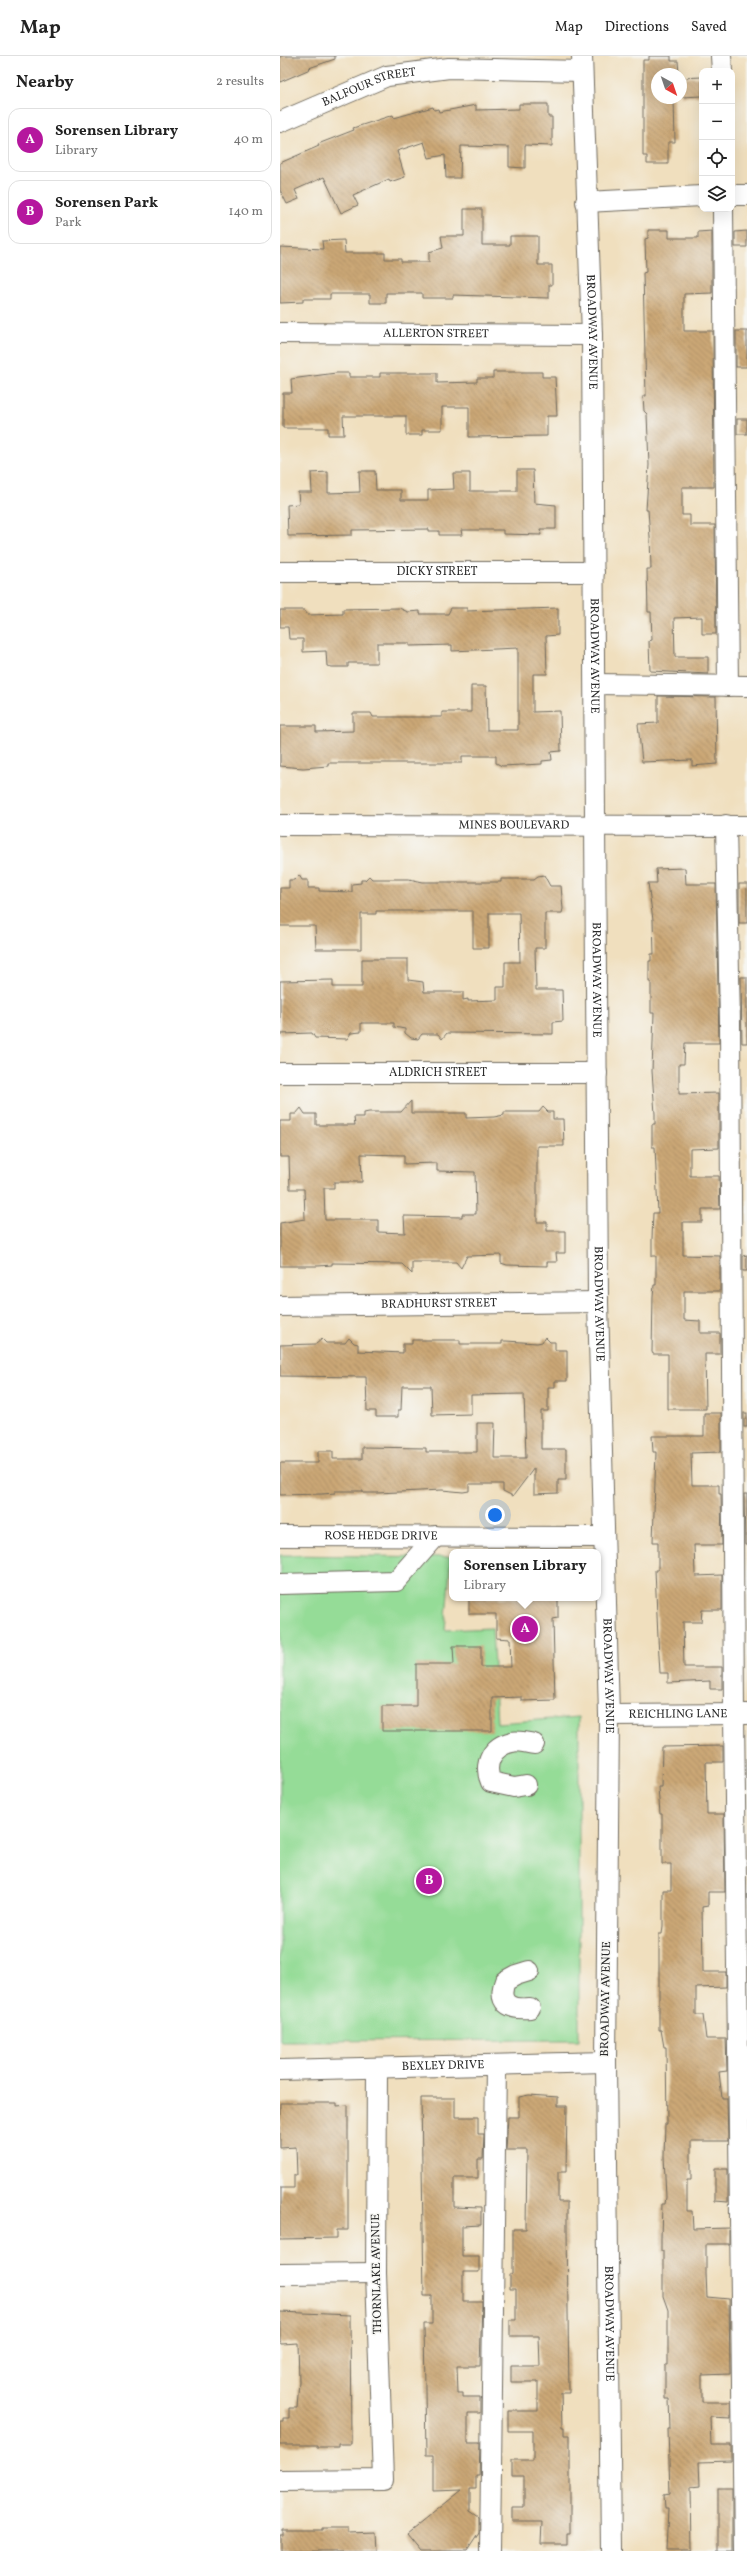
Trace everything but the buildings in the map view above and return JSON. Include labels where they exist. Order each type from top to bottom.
[{"type":"street","points":[[721,56],[722,68]]},
{"type":"street","name":"BALFOUR STREET","points":[[280,122],[387,76],[449,68],[582,63]]},
{"type":"street","name":"BROADWAY AVENUE","points":[[582,63],[592,335],[598,1302],[603,1537],[609,1715],[606,2062],[611,2551]]},
{"type":"street","points":[[735,195],[747,195]]},
{"type":"street","points":[[586,202],[699,196]]},
{"type":"street","points":[[595,684],[738,686],[723,212]]},
{"type":"street","name":"ALLERTON STREET","points":[[280,333],[592,335]]},
{"type":"street","name":"DICKY STREET","points":[[280,572],[594,572]]},
{"type":"street","name":"MINES BOULEVARD","points":[[280,825],[747,826]]},
{"type":"street","points":[[726,825],[740,1715],[744,2551]]},
{"type":"street","name":"ALDRICH STREET","points":[[280,1074],[597,1072]]},
{"type":"street","name":"BRADHURST STREET","points":[[280,1306],[598,1302]]},
{"type":"street","name":"ROSE HEDGE DRIVE","points":[[280,1536],[603,1537]]},
{"type":"street","points":[[280,1584],[396,1581],[436,1536]]},
{"type":"street","name":"REICHLING LANE","points":[[609,1715],[740,1715]]},
{"type":"street","points":[[526,1785],[501,1786],[491,1782],[487,1772],[489,1760],[498,1748],[513,1741],[534,1744]]},
{"type":"street","points":[[529,1971],[516,1975],[505,1981],[501,1992],[506,2003],[516,2010],[530,2008]]},
{"type":"street","name":"BEXLEY DRIVE","points":[[280,2070],[606,2062]]},
{"type":"street","points":[[490,2551],[496,2065]]},
{"type":"street","name":"THORNLAKE AVENUE","points":[[280,2481],[383,2480],[376,2273],[377,2068]]},
{"type":"street","points":[[280,2274],[376,2273]]},
{"type":"green space","points":[[280,1555],[449,1557],[449,1581],[445,1630],[492,1628],[497,1723],[579,1717],[579,2040],[280,2041]]},
{"type":"place","name":"Sorensen Library","points":[[525,1629]]},
{"type":"place","name":"Sorensen Park","points":[[429,1881]]}]
